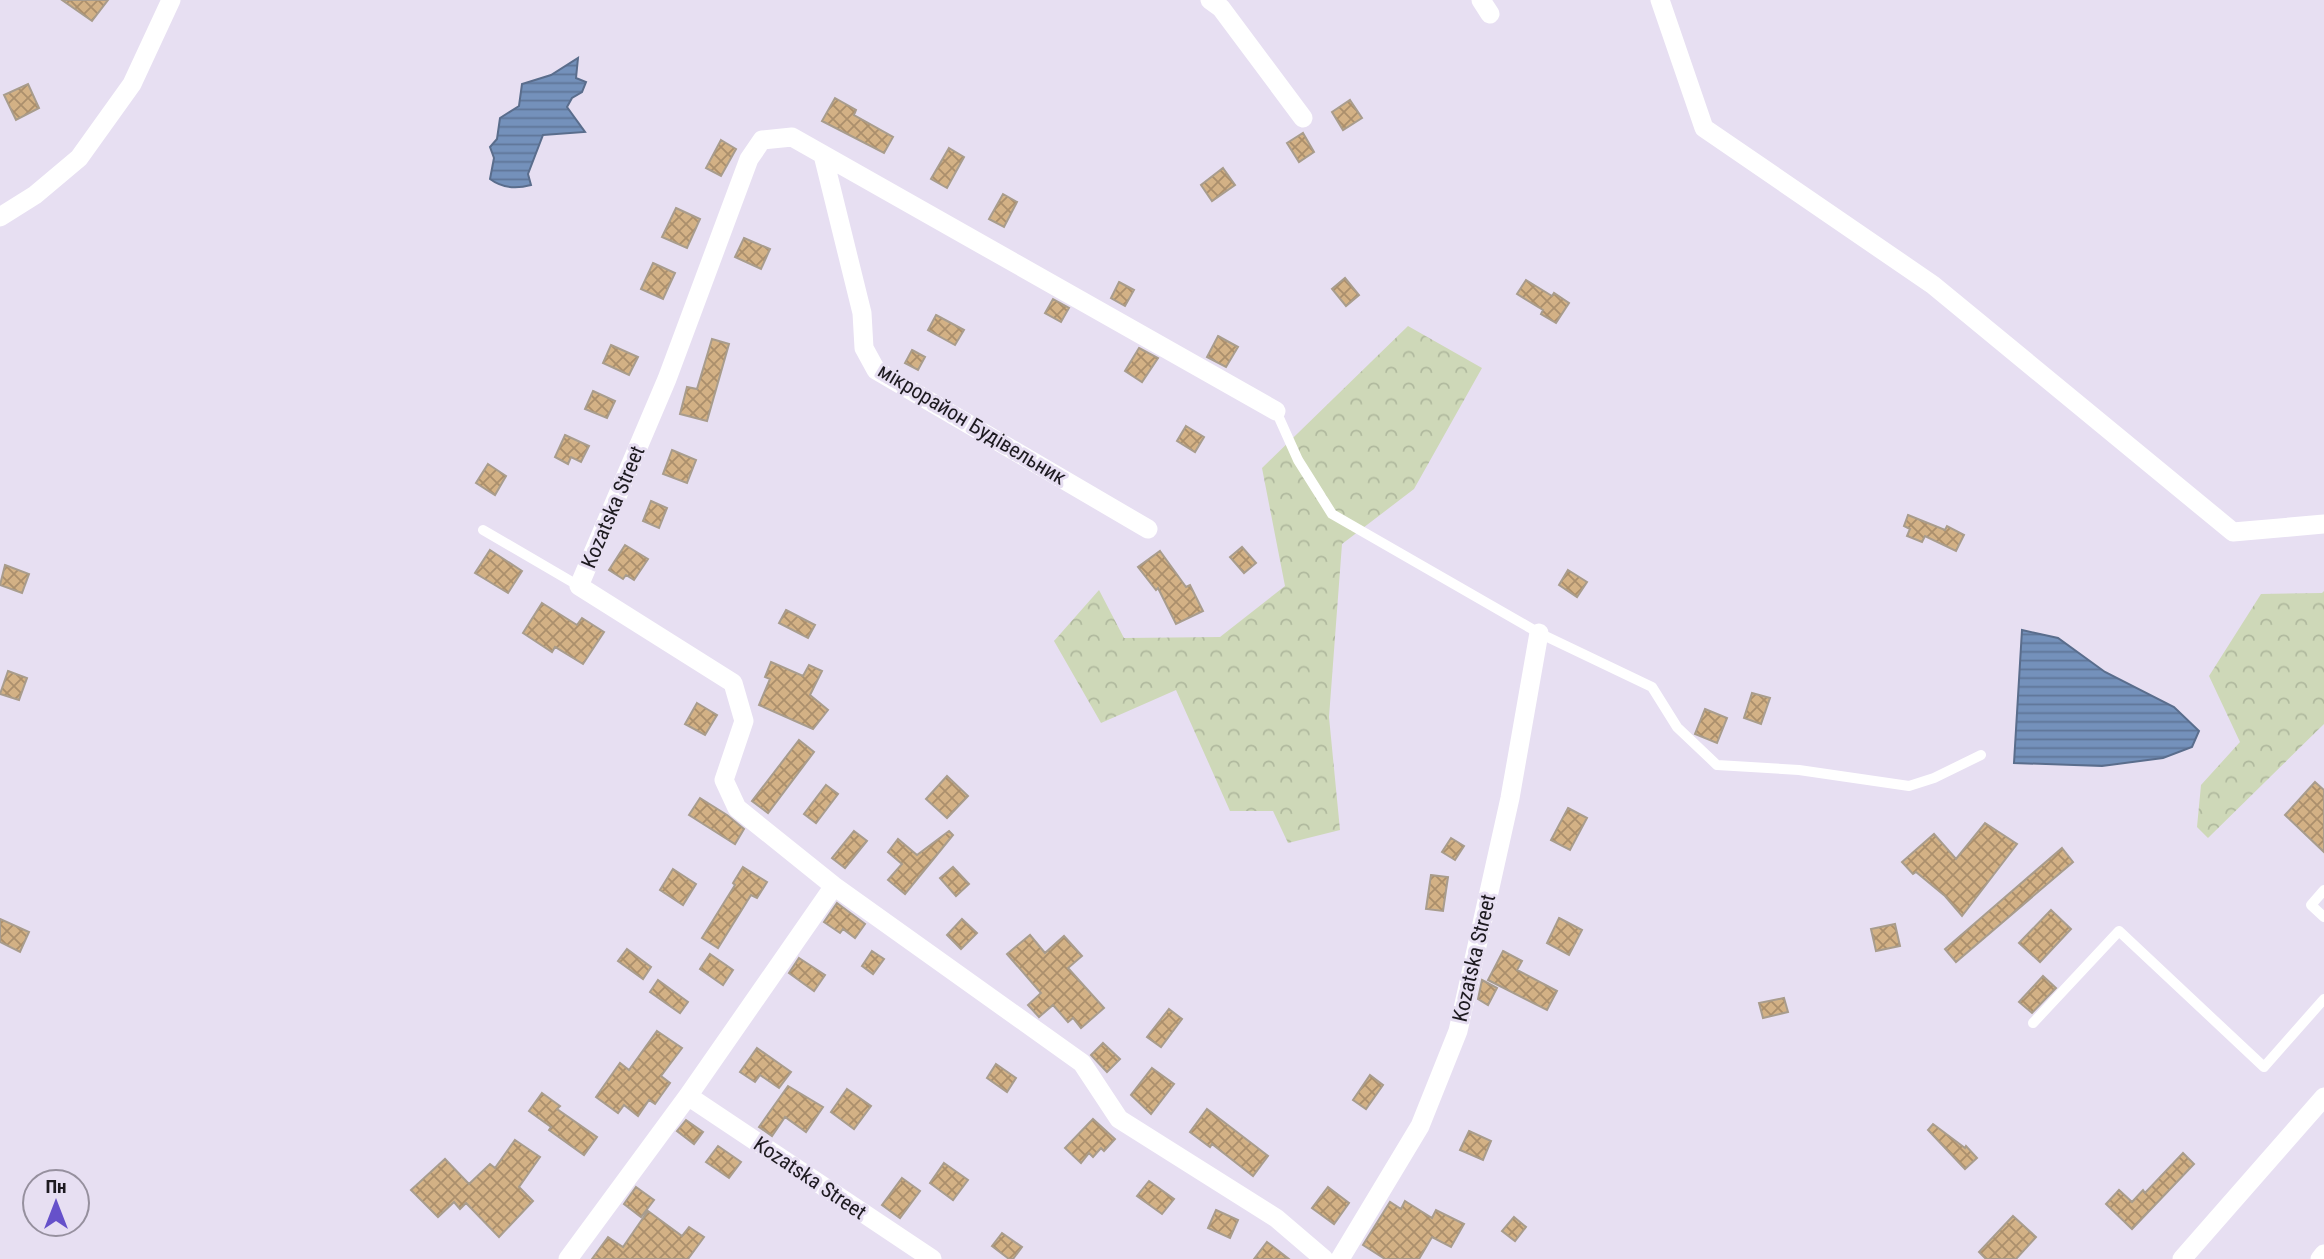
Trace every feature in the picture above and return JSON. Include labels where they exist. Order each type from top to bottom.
[{"type":"street","points":[[0,217],[35,195],[79,158],[132,84],[171,0]]},
{"type":"street","points":[[1210,0],[1221,8],[1303,118]]},
{"type":"street","points":[[1660,0],[1704,128],[1933,285],[2233,532],[2324,524]]},
{"type":"street","name":"Kozatska Street","points":[[822,155],[792,137],[762,140],[749,159],[667,379],[579,586],[733,683],[744,721],[724,779],[737,808],[834,886],[1082,1063],[1119,1119],[1276,1218],[1324,1259]]},
{"type":"street","points":[[822,155],[1276,411]]},
{"type":"street","name":"мікрорайон Будівельник","points":[[822,155],[862,313],[864,348],[876,370],[1148,529]]},
{"type":"street","name":"Kozatska Street","points":[[1340,1259],[1420,1126],[1458,1031],[1510,798],[1539,633]]},
{"type":"street","points":[[568,1259],[688,1096],[834,886]]},
{"type":"street","name":"Kozatska Street","points":[[688,1096],[932,1259]]},
{"type":"street","points":[[2182,1259],[2324,1097]]},
{"type":"street","points":[[2320,1259],[2324,1254]]},
{"type":"lane","points":[[1276,411],[1298,460],[1332,514],[1539,633],[1652,687],[1677,727],[1717,765],[1800,770],[1909,786],[1934,778],[1981,755]]},
{"type":"lane","points":[[483,530],[579,586]]},
{"type":"lane","points":[[2324,890],[2311,905],[2324,917]]},
{"type":"lane","points":[[2033,1023],[2119,931],[2264,1067],[2324,999]]},
{"type":"green space","points":[[1408,326],[1482,368],[1414,489],[1342,544],[1329,717],[1340,830],[1288,843],[1273,811],[1230,811],[1176,690],[1101,723],[1054,641],[1099,590],[1124,638],[1220,637],[1285,586],[1262,468]]},
{"type":"green space","points":[[2324,591],[2324,724],[2208,838],[2197,827],[2201,785],[2240,742],[2209,676],[2261,594]]},
{"type":"water","points":[[578,58],[576,78],[586,82],[582,92],[572,98],[567,107],[585,132],[543,135],[528,174],[531,185],[509,187],[490,179],[494,158],[490,147],[497,139],[500,118],[519,106],[522,84],[551,75]]},
{"type":"water","points":[[2022,630],[2058,638],[2105,672],[2174,707],[2199,731],[2192,747],[2163,758],[2102,766],[2014,763]]},
{"type":"building","points":[[62,0],[108,0],[92,21]]},
{"type":"building","points":[[28,84],[39,108],[16,120],[4,95]]},
{"type":"building","points":[[835,98],[856,110],[854,115],[893,137],[884,153],[822,121]]},
{"type":"building","points":[[1350,100],[1362,118],[1343,130],[1332,112]]},
{"type":"building","points":[[1303,133],[1314,152],[1299,162],[1287,143]]},
{"type":"building","points":[[721,140],[736,149],[721,176],[706,168]]},
{"type":"building","points":[[949,148],[964,157],[947,188],[931,179]]},
{"type":"building","points":[[1223,168],[1235,185],[1212,201],[1201,185]]},
{"type":"building","points":[[1003,194],[1017,202],[1004,227],[989,219]]},
{"type":"building","points":[[676,208],[700,219],[687,248],[662,237]]},
{"type":"building","points":[[744,238],[770,249],[761,269],[735,257]]},
{"type":"building","points":[[653,263],[675,273],[663,299],[641,289]]},
{"type":"building","points":[[1345,278],[1359,295],[1346,306],[1332,289]]},
{"type":"building","points":[[1526,280],[1569,303],[1556,323],[1541,314],[1543,310],[1517,294]]},
{"type":"building","points":[[1119,282],[1134,290],[1125,306],[1111,298]]},
{"type":"building","points":[[1053,299],[1069,308],[1061,322],[1045,313]]},
{"type":"building","points":[[936,315],[964,330],[955,345],[928,330]]},
{"type":"building","points":[[1218,336],[1238,347],[1226,367],[1207,357]]},
{"type":"building","points":[[712,339],[729,344],[707,421],[680,414],[687,387],[697,389]]},
{"type":"building","points":[[611,345],[638,357],[629,375],[603,363]]},
{"type":"building","points":[[1139,348],[1158,358],[1142,382],[1125,371]]},
{"type":"building","points":[[912,350],[925,357],[918,370],[905,363]]},
{"type":"building","points":[[593,391],[615,401],[607,418],[585,409]]},
{"type":"building","points":[[1186,426],[1204,437],[1195,452],[1177,441]]},
{"type":"building","points":[[565,435],[589,446],[581,462],[571,457],[568,464],[555,457]]},
{"type":"building","points":[[672,450],[696,460],[687,483],[663,474]]},
{"type":"building","points":[[488,464],[506,476],[495,495],[476,483]]},
{"type":"building","points":[[651,501],[667,508],[659,528],[643,521]]},
{"type":"building","points":[[1908,515],[1945,530],[1947,526],[1964,535],[1956,551],[1925,536],[1922,542],[1907,536],[1910,529],[1904,526]]},
{"type":"building","points":[[625,545],[648,559],[634,580],[626,575],[623,579],[609,570]]},
{"type":"building","points":[[1242,547],[1256,563],[1244,573],[1230,557]]},
{"type":"building","points":[[490,550],[522,571],[508,593],[475,573]]},
{"type":"building","points":[[1160,551],[1186,587],[1190,585],[1203,611],[1176,624],[1158,588],[1156,590],[1138,567]]},
{"type":"building","points":[[5,565],[29,574],[22,593],[0,585]]},
{"type":"building","points":[[1568,570],[1587,582],[1577,597],[1559,585]]},
{"type":"building","points":[[542,603],[577,625],[582,618],[604,632],[583,664],[555,647],[552,652],[523,633]]},
{"type":"building","points":[[786,610],[815,625],[808,638],[779,623]]},
{"type":"building","points":[[771,662],[803,676],[809,665],[822,671],[810,695],[828,710],[813,729],[759,705],[770,679],[765,677]]},
{"type":"building","points":[[8,671],[27,678],[19,700],[0,694]]},
{"type":"building","points":[[1752,693],[1770,698],[1761,724],[1744,718]]},
{"type":"building","points":[[697,703],[717,715],[705,735],[685,724]]},
{"type":"building","points":[[1705,709],[1727,718],[1717,743],[1695,734]]},
{"type":"building","points":[[799,740],[814,752],[768,813],[752,801]]},
{"type":"building","points":[[947,776],[968,796],[947,818],[926,799]]},
{"type":"building","points":[[2315,782],[2324,790],[2324,852],[2285,815]]},
{"type":"building","points":[[826,785],[838,794],[816,823],[804,814]]},
{"type":"building","points":[[700,798],[744,829],[735,844],[689,815]]},
{"type":"building","points":[[1568,808],[1587,818],[1570,850],[1551,840]]},
{"type":"building","points":[[1985,823],[2017,844],[1962,916],[1945,896],[1916,872],[1913,874],[1902,862],[1934,834],[1956,859]]},
{"type":"building","points":[[854,831],[867,841],[845,868],[832,858]]},
{"type":"building","points":[[949,831],[953,835],[905,894],[888,880],[902,864],[888,852],[898,839],[917,855]]},
{"type":"building","points":[[1451,838],[1464,846],[1455,860],[1442,852]]},
{"type":"building","points":[[2062,848],[2073,862],[1956,962],[1945,949]]},
{"type":"building","points":[[743,867],[767,882],[757,898],[751,895],[718,948],[702,938]]},
{"type":"building","points":[[953,867],[969,884],[956,896],[940,878]]},
{"type":"building","points":[[673,869],[696,884],[683,905],[660,890]]},
{"type":"building","points":[[1431,875],[1448,877],[1443,911],[1426,909]]},
{"type":"building","points":[[837,903],[865,924],[855,938],[843,929],[840,933],[824,922]]},
{"type":"building","points":[[2051,910],[2071,929],[2040,962],[2019,943]]},
{"type":"building","points":[[1559,918],[1582,930],[1569,955],[1547,943]]},
{"type":"building","points":[[0,919],[29,932],[20,952],[0,942]]},
{"type":"building","points":[[962,919],[977,933],[961,949],[947,935]]},
{"type":"building","points":[[1895,924],[1900,946],[1876,951],[1871,929]]},
{"type":"building","points":[[1030,935],[1045,953],[1064,936],[1082,956],[1068,968],[1104,1008],[1081,1028],[1073,1018],[1068,1022],[1053,1005],[1039,1017],[1028,1005],[1041,993],[1007,954]]},
{"type":"building","points":[[627,949],[651,967],[643,979],[618,961]]},
{"type":"building","points":[[872,951],[884,959],[873,974],[862,966]]},
{"type":"building","points":[[1503,951],[1522,961],[1517,970],[1557,991],[1547,1010],[1488,980]]},
{"type":"building","points":[[710,954],[733,970],[723,985],[700,969]]},
{"type":"building","points":[[799,958],[825,975],[814,991],[789,973]]},
{"type":"building","points":[[2043,976],[2056,988],[2032,1013],[2019,1002]]},
{"type":"building","points":[[658,980],[688,1002],[680,1013],[650,992]]},
{"type":"building","points":[[1482,980],[1497,988],[1488,1005],[1478,999]]},
{"type":"building","points":[[1784,998],[1788,1012],[1763,1018],[1759,1003]]},
{"type":"building","points":[[1169,1009],[1182,1019],[1161,1047],[1147,1037]]},
{"type":"building","points":[[657,1031],[682,1048],[661,1076],[670,1083],[655,1104],[649,1100],[638,1116],[624,1105],[618,1113],[596,1097],[620,1063],[629,1070]]},
{"type":"building","points":[[1103,1043],[1120,1059],[1107,1072],[1091,1055]]},
{"type":"building","points":[[757,1048],[791,1072],[779,1088],[760,1075],[755,1082],[740,1072]]},
{"type":"building","points":[[996,1064],[1016,1078],[1007,1092],[987,1078]]},
{"type":"building","points":[[1152,1068],[1174,1084],[1151,1114],[1131,1095]]},
{"type":"building","points":[[1370,1075],[1383,1085],[1366,1109],[1353,1100]]},
{"type":"building","points":[[788,1086],[823,1107],[806,1132],[785,1117],[772,1136],[759,1127]]},
{"type":"building","points":[[847,1089],[871,1106],[854,1129],[831,1112]]},
{"type":"building","points":[[542,1093],[560,1106],[557,1109],[597,1137],[584,1155],[549,1130],[551,1127],[529,1111]]},
{"type":"building","points":[[1207,1109],[1268,1156],[1253,1176],[1212,1144],[1210,1147],[1190,1132]]},
{"type":"building","points":[[1093,1119],[1115,1139],[1104,1151],[1101,1148],[1093,1157],[1089,1153],[1081,1163],[1065,1148]]},
{"type":"building","points":[[686,1120],[703,1132],[694,1144],[677,1131]]},
{"type":"building","points":[[1933,1124],[1965,1148],[1966,1146],[1977,1158],[1965,1169],[1928,1130]]},
{"type":"building","points":[[1469,1131],[1491,1141],[1483,1160],[1460,1150]]},
{"type":"building","points":[[515,1140],[540,1157],[519,1187],[533,1201],[499,1237],[466,1203],[460,1209],[454,1202],[438,1217],[411,1190],[445,1159],[469,1184],[490,1164],[495,1168]]},
{"type":"building","points":[[718,1146],[741,1162],[729,1178],[706,1162]]},
{"type":"building","points":[[2183,1153],[2194,1164],[2132,1229],[2106,1204],[2119,1190],[2132,1202],[2143,1190],[2145,1193]]},
{"type":"building","points":[[944,1163],[968,1180],[953,1200],[930,1183]]},
{"type":"building","points":[[902,1178],[920,1191],[900,1218],[882,1205]]},
{"type":"building","points":[[1149,1181],[1174,1199],[1162,1214],[1137,1196]]},
{"type":"building","points":[[636,1187],[654,1200],[641,1217],[624,1204]]},
{"type":"building","points":[[1328,1187],[1349,1203],[1334,1224],[1312,1208]]},
{"type":"building","points":[[1405,1201],[1432,1218],[1436,1210],[1464,1224],[1451,1247],[1432,1237],[1419,1259],[1385,1259],[1363,1245],[1390,1202],[1401,1209]]},
{"type":"building","points":[[1216,1210],[1238,1220],[1230,1238],[1208,1228]]},
{"type":"building","points":[[648,1211],[682,1236],[689,1227],[704,1237],[688,1259],[592,1259],[608,1237],[623,1247]]},
{"type":"building","points":[[2013,1216],[2036,1237],[2016,1259],[1986,1259],[1979,1252]]},
{"type":"building","points":[[1514,1217],[1526,1227],[1515,1241],[1502,1231]]},
{"type":"building","points":[[1002,1233],[1022,1247],[1013,1259],[1009,1259],[992,1246]]},
{"type":"building","points":[[1267,1242],[1289,1259],[1254,1259]]}]
